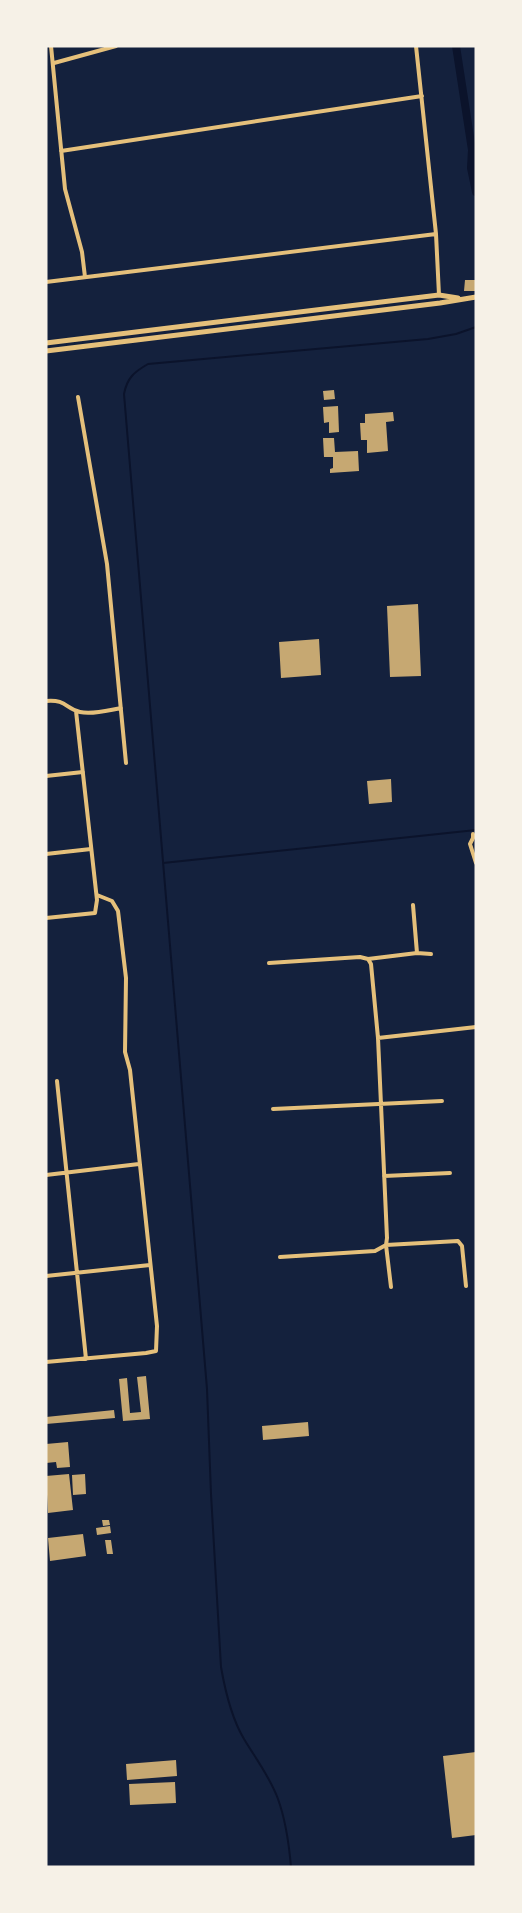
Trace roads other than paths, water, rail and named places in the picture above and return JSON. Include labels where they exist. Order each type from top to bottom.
[{"type":"main road","points":[[46,343],[440,296],[464,298]]},
{"type":"main road","points":[[46,351],[476,297]]},
{"type":"street","points":[[51,46],[65,188],[82,252],[85,276]]},
{"type":"street","points":[[54,63],[116,46]]},
{"type":"street","points":[[416,46],[436,234],[440,296]]},
{"type":"street","points":[[61,151],[422,96]]},
{"type":"street","points":[[46,282],[436,234]]},
{"type":"street","points":[[78,397],[104,542],[126,763]]},
{"type":"street","points":[[46,701],[59,701],[76,711],[84,713],[121,708]]},
{"type":"street","points":[[46,918],[95,913],[97,895],[76,711]]},
{"type":"street","points":[[46,776],[83,772]]},
{"type":"street","points":[[474,837],[470,844],[476,863]]},
{"type":"street","points":[[46,854],[91,849]]},
{"type":"street","points":[[46,1362],[156,1351],[157,1326],[130,1070],[125,1052],[126,978],[118,911],[112,901],[97,895]]},
{"type":"street","points":[[413,905],[417,953]]},
{"type":"street","points":[[269,963],[360,957],[368,959],[417,953],[431,954]]},
{"type":"street","points":[[368,959],[371,964],[378,1038],[386,1245],[391,1287]]},
{"type":"street","points":[[378,1038],[476,1027]]},
{"type":"street","points":[[57,1081],[65,1173],[86,1359]]},
{"type":"street","points":[[273,1110],[442,1100]]},
{"type":"street","points":[[46,1175],[139,1164]]},
{"type":"street","points":[[384,1176],[450,1173]]},
{"type":"street","points":[[280,1257],[375,1251],[386,1245],[458,1241],[462,1246],[466,1286]]},
{"type":"street","points":[[46,1276],[150,1265]]},
{"type":"waterway","points":[[456,46],[472,150],[471,168],[476,192]]},
{"type":"waterway","points":[[291,1867],[287,1833],[278,1799],[236,1723],[221,1667],[207,1389],[124,394],[132,376],[148,364],[428,339],[456,334],[476,327]]},
{"type":"waterway","points":[[163,863],[476,830]]}]
